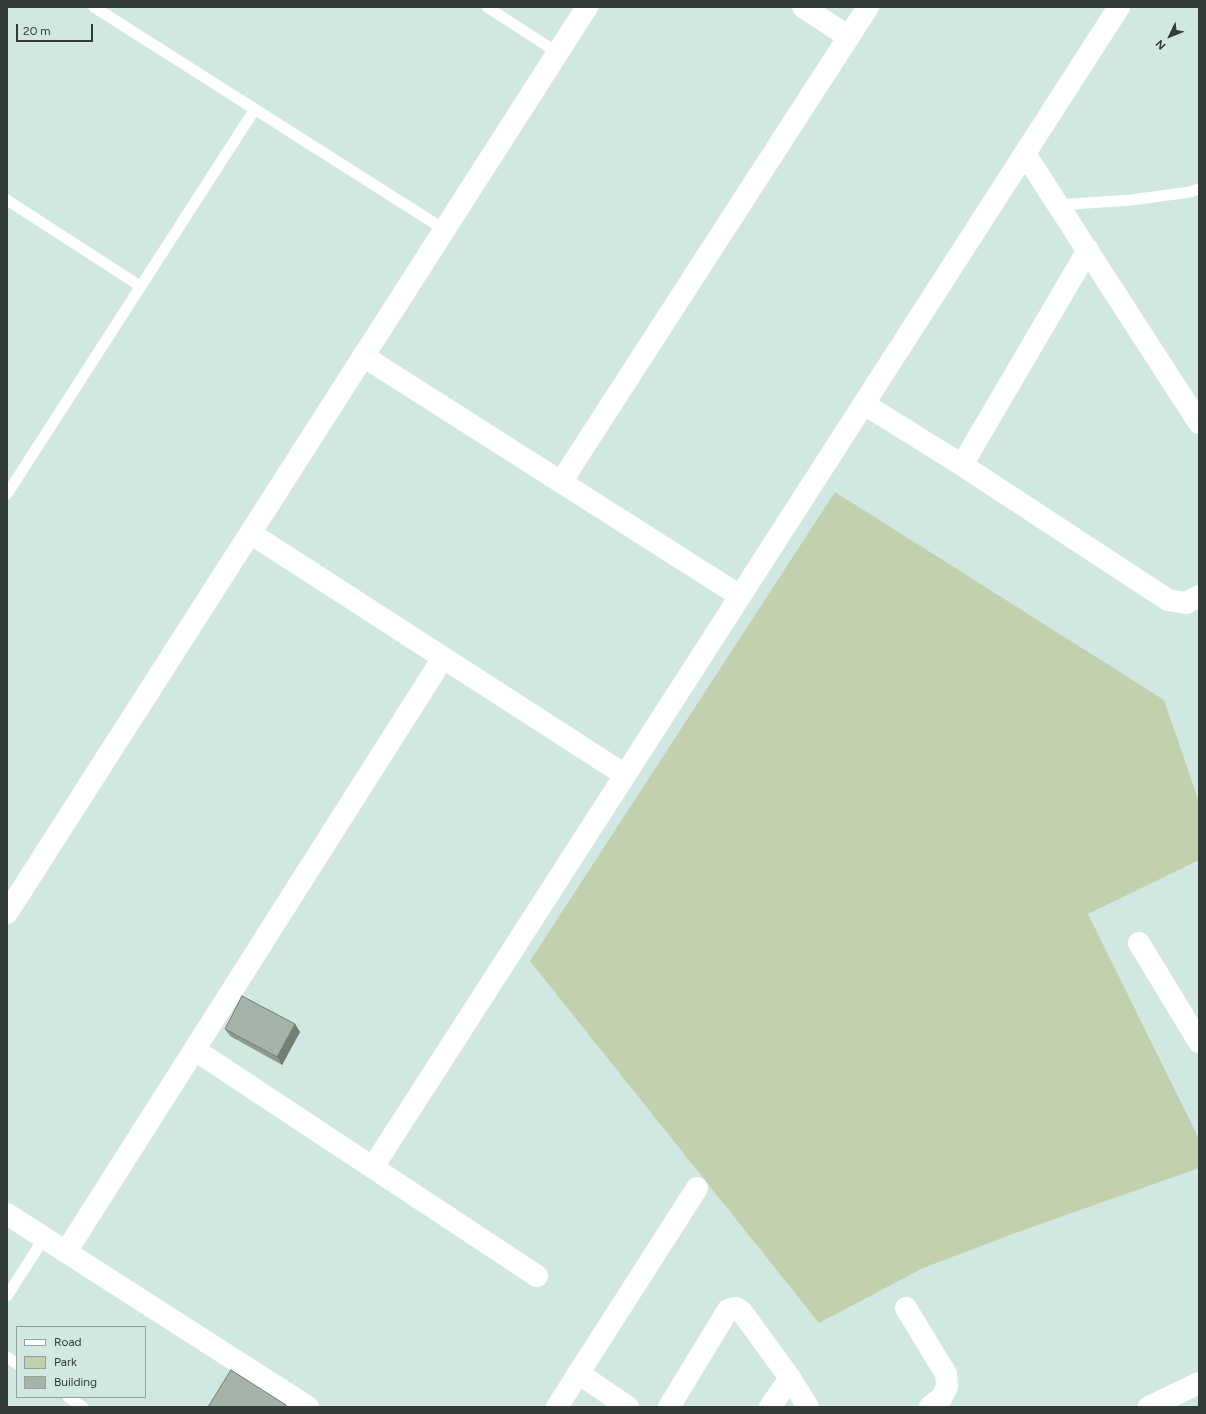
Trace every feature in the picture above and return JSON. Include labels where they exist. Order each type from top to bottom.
[{"type":"street","points":[[7,913],[587,7]]},
{"type":"street","points":[[803,7],[849,37]]},
{"type":"street","points":[[561,482],[868,7]]},
{"type":"street","points":[[373,1167],[1119,7]]},
{"type":"street","points":[[1025,154],[1199,422]]},
{"type":"street","points":[[962,465],[1088,250]]},
{"type":"street","points":[[363,356],[740,596]]},
{"type":"street","points":[[864,404],[962,465],[1168,600],[1186,603],[1199,596]]},
{"type":"street","points":[[250,533],[625,775]]},
{"type":"street","points":[[66,1252],[444,658]]},
{"type":"street","points":[[1139,943],[1199,1042]]},
{"type":"street","points":[[195,1050],[536,1276]]},
{"type":"street","points":[[557,1407],[697,1188]]},
{"type":"street","points":[[7,1214],[236,1366],[308,1407]]},
{"type":"street","points":[[669,1407],[728,1310],[736,1308],[742,1312],[790,1378],[808,1407]]},
{"type":"street","points":[[906,1308],[946,1374],[947,1387],[942,1397],[930,1407]]},
{"type":"street","points":[[578,1373],[628,1407]]},
{"type":"street","points":[[770,1407],[790,1378]]},
{"type":"street","points":[[1149,1407],[1199,1383]]},
{"type":"lane","points":[[94,7],[444,230]]},
{"type":"lane","points":[[486,7],[558,53]]},
{"type":"lane","points":[[7,494],[255,109]]},
{"type":"lane","points":[[1058,205],[1131,200],[1190,192],[1199,189]]},
{"type":"lane","points":[[7,200],[140,286]]},
{"type":"lane","points":[[7,1296],[44,1238]]},
{"type":"lane","points":[[7,1357],[16,1363]]},
{"type":"lane","points":[[70,1398],[83,1407]]},
{"type":"green space","points":[[835,492],[1164,700],[1199,802],[1199,860],[1088,914],[1199,1139],[1199,1168],[1018,1232],[923,1268],[819,1323],[530,961]]},
{"type":"building","points":[[242,996],[295,1024],[277,1057],[225,1029]]},
{"type":"building","points":[[231,1370],[286,1405],[285,1407],[208,1407]]}]
